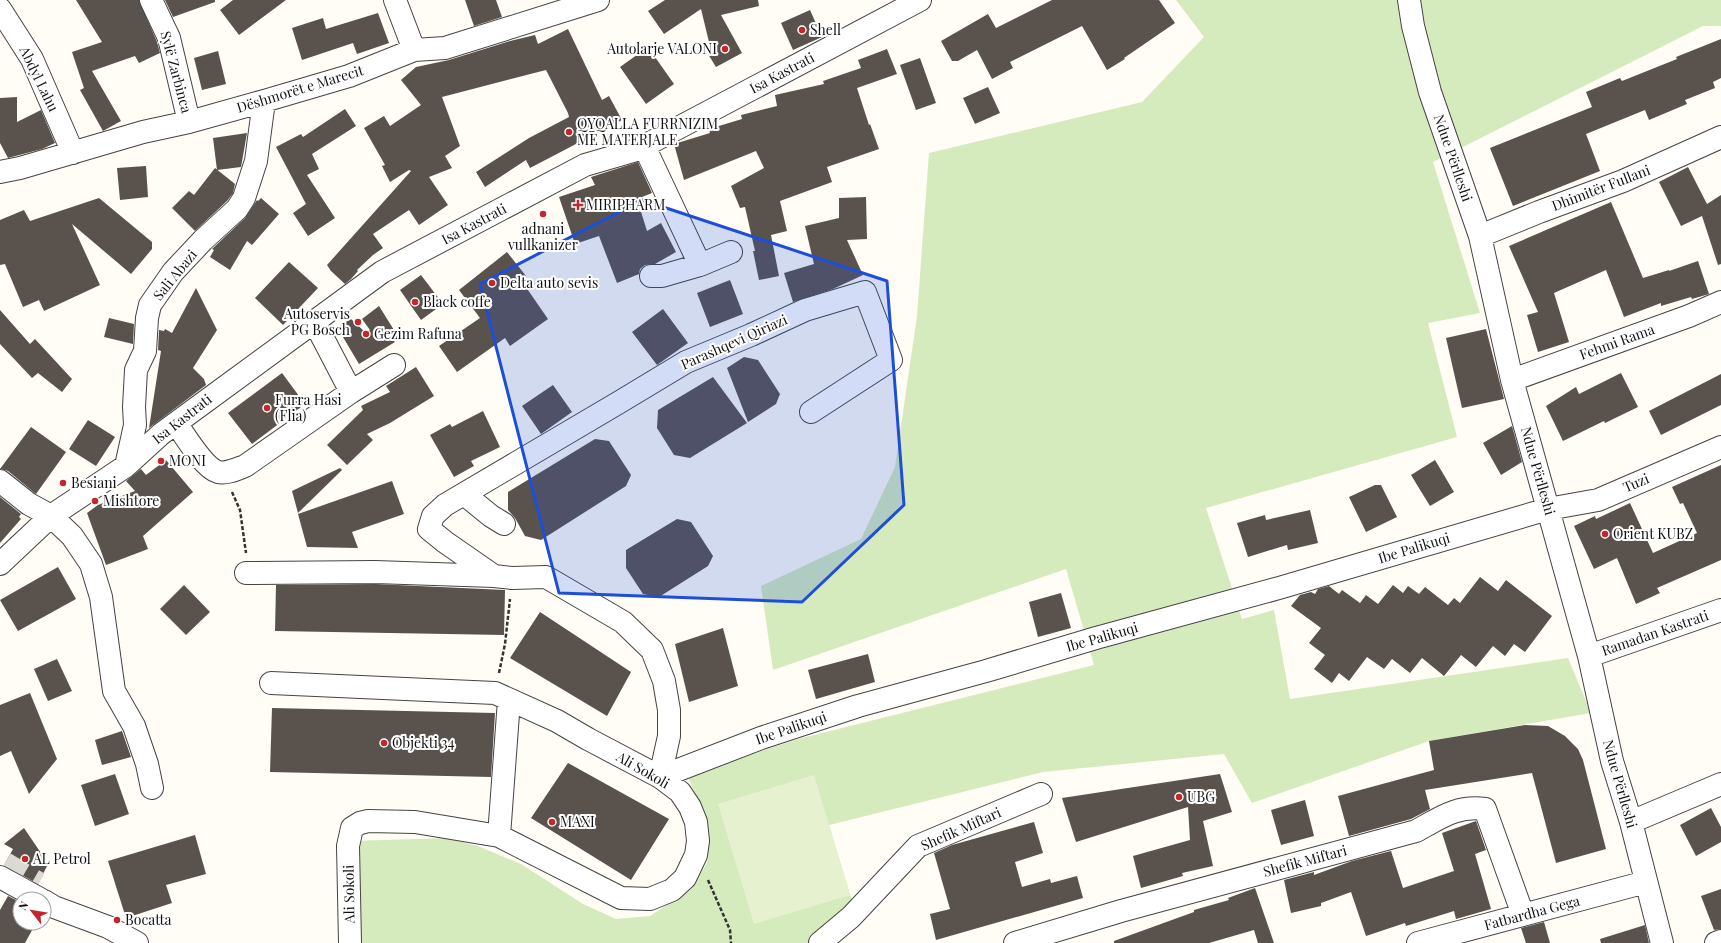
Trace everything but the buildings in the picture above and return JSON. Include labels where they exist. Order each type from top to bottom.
[{"type":"street","name":"Sylë Zarbinca","points":[[151,0],[169,38],[189,122]]},
{"type":"street","points":[[395,0],[414,50]]},
{"type":"street","name":"Dëshmorët e Marecit","points":[[0,172],[73,153],[143,132],[189,122],[264,101],[349,76],[414,50],[445,48],[598,0]]},
{"type":"street","name":"Isa Kastrati","points":[[0,564],[51,516],[126,466],[160,434],[233,380],[315,323],[382,272],[585,165],[633,151],[644,146],[920,0]]},
{"type":"street","name":"Ndue Përlleshi","points":[[1409,0],[1413,26],[1430,92],[1480,236],[1512,380],[1589,656],[1612,761],[1631,822],[1662,943]]},
{"type":"street","name":"Abdyl Lahu","points":[[0,9],[32,59],[73,153]]},
{"type":"street","name":"Sali Abazi","points":[[126,466],[135,425],[134,407],[136,370],[145,351],[147,318],[150,305],[173,272],[237,209],[241,203],[250,182],[256,161],[264,101]]},
{"type":"street","name":"Dhimitër Fullani","points":[[1480,236],[1539,212],[1623,181],[1721,137]]},
{"type":"street","points":[[644,146],[700,265]]},
{"type":"street","points":[[651,276],[662,276],[700,265],[731,252]]},
{"type":"street","name":"Parashqevi Qiriazi","points":[[503,577],[445,542],[429,529],[433,516],[445,505],[686,362],[752,335],[805,310],[865,292],[891,360],[811,412]]},
{"type":"street","name":"Fehmi Rama","points":[[1512,380],[1689,316],[1721,302]]},
{"type":"street","points":[[315,323],[350,392]]},
{"type":"street","points":[[176,423],[207,466],[218,472],[230,472],[245,466],[350,392],[394,365]]},
{"type":"street","name":"Tuzi","points":[[1548,509],[1598,500],[1721,447]]},
{"type":"street","points":[[0,481],[29,504],[51,516],[72,536],[91,564],[101,597],[114,691],[134,726],[147,764],[152,788]]},
{"type":"street","points":[[464,494],[491,516],[504,524]]},
{"type":"street","name":"Ibe Palikuqi","points":[[660,777],[761,738],[858,706],[986,671],[1096,638],[1279,588],[1548,509]]},
{"type":"street","points":[[246,573],[374,572],[503,577],[546,577],[623,622],[652,650],[664,681],[669,710],[669,736],[660,777]]},
{"type":"street","name":"Ramadan Kastrati","points":[[1589,656],[1721,610]]},
{"type":"street","name":"Ali Sokoli","points":[[271,683],[502,696],[557,721],[660,777],[680,792],[690,807],[696,822],[698,841],[696,854],[685,878],[672,890],[650,899],[621,898],[499,836],[415,822],[368,821],[360,823],[352,828],[348,846],[350,943]]},
{"type":"street","points":[[499,836],[502,696]]},
{"type":"street","points":[[1631,822],[1721,784]]},
{"type":"street","name":"Shefik Miftari","points":[[820,943],[850,917],[918,846],[1041,794]]},
{"type":"street","name":"Shefik Miftari","points":[[1015,943],[1129,909],[1416,831],[1454,810],[1471,807],[1485,808],[1523,915]]},
{"type":"street","points":[[2,868],[35,891]]},
{"type":"street","name":"Fatbardha Gega","points":[[1418,943],[1646,882]]},
{"type":"street","points":[[52,901],[108,927],[137,943]]},
{"type":"street","points":[[1716,943],[1721,941]]},
{"type":"path","points":[[237,502],[246,545],[246,573]]},
{"type":"path","points":[[502,696],[505,644],[503,577]]},
{"type":"path","points":[[696,854],[730,930],[731,943]]},
{"type":"highlighted area","points":[[642,200],[887,281],[904,505],[802,602],[559,593],[480,284]]},
{"type":"green space","points":[[1176,0],[1721,0],[1721,26],[1703,26],[1433,162],[1480,313],[1428,323],[1457,437],[1206,508],[1242,619],[1274,610],[1290,699],[1568,658],[1591,713],[1429,741],[1252,803],[1224,754],[1043,772],[829,825],[854,907],[813,943],[358,943],[352,841],[446,838],[478,846],[521,864],[583,904],[616,919],[650,916],[690,890],[707,863],[709,840],[700,804],[687,775],[802,738],[1094,665],[1066,569],[773,670],[761,586],[861,539],[895,467],[917,316],[929,153],[1142,102],[1204,37]]},
{"type":"green space","points":[[814,775],[850,895],[754,924],[718,804]]},
{"type":"tunnel","points":[[5,863],[39,883]]},
{"type":"place","name":"Shell","points":[[802,30]]},
{"type":"place","name":"Autolarje VALONI","points":[[725,49]]},
{"type":"place","name":"QYQALLA FURRNIZIM ME MATERJALE","points":[[569,132]]},
{"type":"place","name":"MIRIPHARM","points":[[578,205]]},
{"type":"place","name":"adnani vullkanizer","points":[[543,214]]},
{"type":"place","name":"Delta auto sevis","points":[[492,283]]},
{"type":"place","name":"Black coffe","points":[[415,302]]},
{"type":"place","name":"Autoservis PG Bosch","points":[[358,322]]},
{"type":"place","name":"Gezim Rafuna","points":[[366,334]]},
{"type":"place","name":"Furra Hasi (Flia)","points":[[267,408]]},
{"type":"place","name":"MONI","points":[[161,461]]},
{"type":"place","name":"Besiani","points":[[63,483]]},
{"type":"place","name":"Mishtore","points":[[95,501]]},
{"type":"place","name":"Orient KUBZ","points":[[1605,534]]},
{"type":"place","name":"Objekti 34","points":[[384,743]]},
{"type":"place","name":"UBG","points":[[1179,797]]},
{"type":"place","name":"MAXI","points":[[552,822]]},
{"type":"place","name":"AL Petrol","points":[[25,859]]},
{"type":"place","name":"Bocatta","points":[[117,920]]}]
